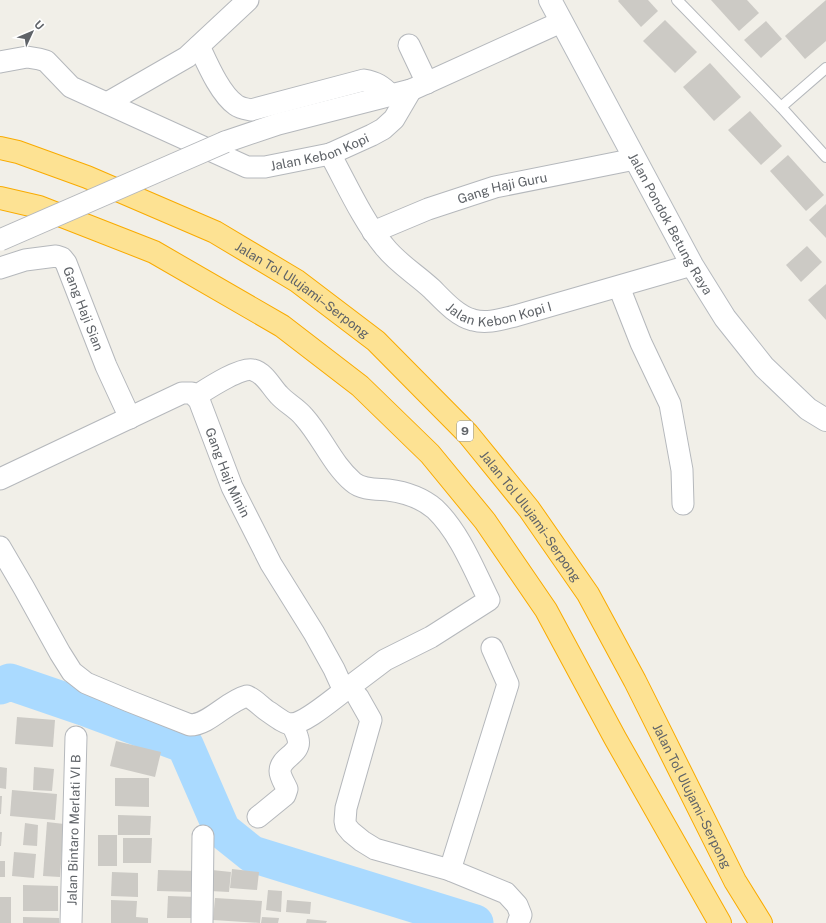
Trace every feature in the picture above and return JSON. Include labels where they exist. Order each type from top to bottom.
[{"type":"highway","name":"Jalan Tol Ulujami–Serpong","points":[[0,148],[18,152],[87,177],[215,232],[297,281],[376,341],[468,434],[529,509],[588,594],[635,681],[735,881],[761,923]]},
{"type":"highway","points":[[0,198],[39,207],[154,252],[282,326],[360,386],[430,454],[485,521],[546,610],[615,738],[718,921]]},
{"type":"main road","name":"Jalan Pondok Betung Raya","points":[[550,0],[692,265],[725,318],[764,367],[808,409],[826,420]]},
{"type":"street","points":[[108,103],[187,57],[248,0]]},
{"type":"street","points":[[0,240],[225,142],[278,124],[419,87],[561,22]]},
{"type":"street","points":[[410,45],[419,87]]},
{"type":"street","points":[[199,46],[223,90],[236,105],[243,109],[251,110],[364,80],[373,81],[382,86],[390,95]]},
{"type":"street","name":"Jalan Kebon Kopi","points":[[0,62],[27,58],[39,59],[52,66],[58,75],[71,88],[108,103],[247,167],[265,168],[330,154],[383,129],[394,119],[419,87]]},
{"type":"street","name":"Jalan Kebon Kopi I","points":[[330,154],[373,232],[395,259],[417,275],[455,310],[473,321],[490,322],[515,316],[692,265]]},
{"type":"street","name":"Gang Haji Guru","points":[[373,232],[428,209],[495,187],[635,159]]},
{"type":"street","name":"Gang Haji Sian","points":[[0,268],[25,260],[56,256],[62,258],[66,263],[106,366],[130,418]]},
{"type":"street","points":[[619,286],[642,343],[670,404],[682,470],[683,504]]},
{"type":"street","points":[[0,479],[182,393],[192,393],[196,396],[226,378],[245,370],[253,370],[261,374],[279,396],[304,416],[339,468],[355,484],[368,489],[389,490],[413,496],[434,509],[450,527],[489,600],[431,637],[385,660],[351,694],[292,724],[287,723],[268,712],[255,700],[247,696],[233,701],[201,723],[190,724],[129,702],[86,683],[72,672],[0,547]]},
{"type":"street","name":"Gang Haji Minin","points":[[196,396],[199,400],[232,487],[271,564],[314,633],[334,669],[371,720],[346,808],[346,826],[351,832],[375,849],[450,870]]},
{"type":"street","points":[[492,648],[508,684],[450,870],[506,893],[517,905],[521,915],[518,923]]},
{"type":"street","points":[[258,818],[285,795],[287,789],[280,772],[281,765],[296,750],[298,745],[298,740],[292,724]]},
{"type":"street","name":"Jalan Bintaro Merlati VI B","points":[[71,923],[76,737]]},
{"type":"street","points":[[202,923],[203,836]]},
{"type":"lane","points":[[677,0],[781,107],[826,157]]},
{"type":"lane","points":[[781,107],[826,68]]},
{"type":"building","points":[[648,0],[658,11],[641,27],[618,1]]},
{"type":"building","points":[[711,0],[747,0],[759,13],[739,31]]},
{"type":"building","points":[[826,0],[826,41],[805,59],[785,36]]},
{"type":"building","points":[[665,20],[697,52],[675,73],[643,41]]},
{"type":"building","points":[[766,21],[782,39],[761,58],[744,40]]},
{"type":"building","points":[[710,63],[741,97],[714,121],[683,87]]},
{"type":"building","points":[[750,111],[782,146],[761,165],[728,130]]},
{"type":"building","points":[[788,155],[824,195],[806,211],[770,171]]},
{"type":"building","points":[[826,204],[826,238],[809,220]]},
{"type":"building","points":[[807,246],[822,262],[801,282],[786,265]]},
{"type":"building","points":[[826,284],[826,320],[808,300]]},
{"type":"building","points":[[17,717],[55,720],[53,747],[15,744]]},
{"type":"building","points":[[116,741],[161,752],[155,777],[110,766]]},
{"type":"building","points":[[0,767],[7,768],[6,789],[0,788]]},
{"type":"building","points":[[34,767],[54,769],[52,791],[33,790]]},
{"type":"building","points":[[115,778],[149,778],[149,807],[115,806]]},
{"type":"building","points":[[12,790],[57,794],[55,820],[10,816]]},
{"type":"building","points":[[0,796],[2,796],[1,814],[0,814]]},
{"type":"building","points":[[118,815],[151,816],[150,835],[118,835]]},
{"type":"building","points":[[47,822],[64,824],[60,877],[43,876]]},
{"type":"building","points":[[25,823],[38,825],[37,846],[23,845]]},
{"type":"building","points":[[0,832],[2,832],[1,846],[0,846]]},
{"type":"building","points":[[98,835],[117,835],[117,866],[98,866]]},
{"type":"building","points":[[123,838],[152,838],[151,863],[123,863]]},
{"type":"building","points":[[14,852],[36,854],[34,878],[12,876]]},
{"type":"building","points":[[0,861],[5,861],[5,877],[0,877]]},
{"type":"building","points":[[232,869],[259,872],[257,890],[230,888]]},
{"type":"building","points":[[158,870],[198,871],[197,892],[157,891]]},
{"type":"building","points":[[212,870],[231,872],[229,892],[210,891]]},
{"type":"building","points":[[112,872],[138,873],[138,897],[111,896]]},
{"type":"building","points":[[23,885],[58,886],[58,911],[23,911]]},
{"type":"building","points":[[268,890],[282,891],[281,912],[266,910]]},
{"type":"building","points":[[168,896],[197,897],[197,918],[167,918]]},
{"type":"building","points":[[0,897],[11,897],[11,923],[0,923]]},
{"type":"building","points":[[215,898],[262,901],[260,923],[213,920]]},
{"type":"building","points":[[111,900],[137,901],[136,917],[148,918],[148,923],[111,923]]},
{"type":"building","points":[[287,900],[311,902],[310,914],[286,912]]},
{"type":"building","points":[[23,917],[59,918],[59,923],[23,923]]},
{"type":"building","points":[[262,917],[279,918],[278,923],[261,923]]},
{"type":"building","points":[[307,919],[327,921],[326,923],[306,923]]},
{"type":"waterway","points":[[0,686],[10,682],[83,707],[185,745],[222,830],[252,854],[475,923]]}]
